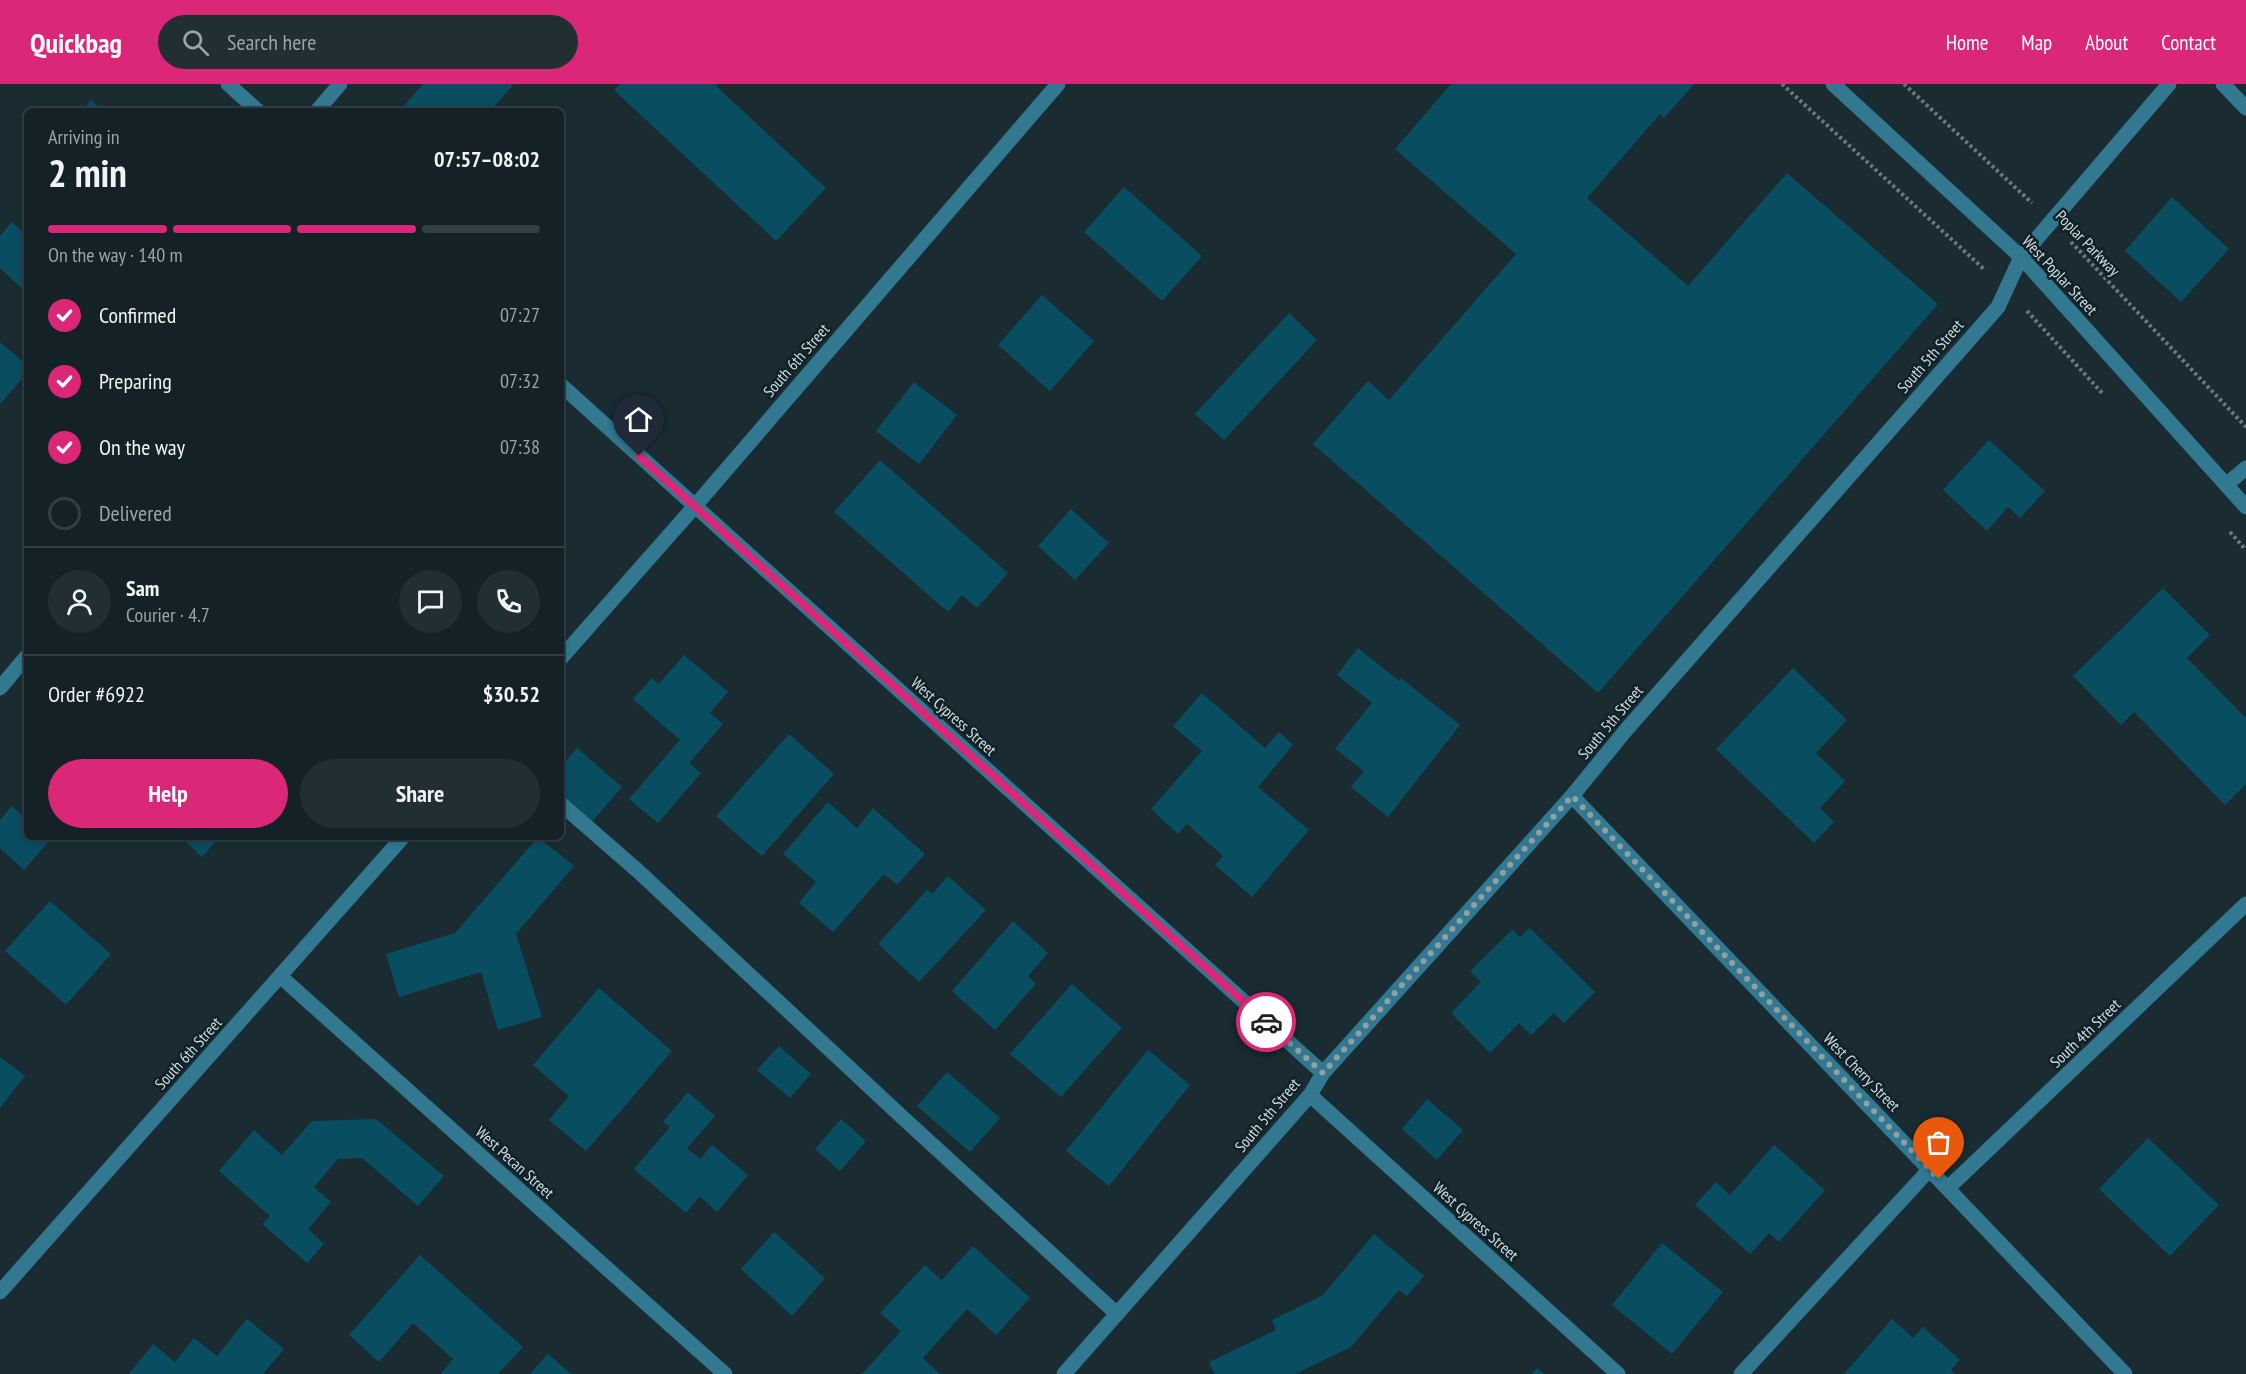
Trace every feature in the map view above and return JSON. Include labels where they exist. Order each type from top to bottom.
[{"type":"street","points":[[228,84],[255,108]]},
{"type":"street","points":[[320,108],[340,84]]},
{"type":"street","name":"South 6th Street","points":[[564,655],[1058,84]]},
{"type":"street","name":"West Poplar Street","points":[[1833,84],[2021,257],[2246,507]]},
{"type":"street","name":"South 5th Street","points":[[1064,1374],[1311,1095],[1323,1073],[1572,796],[1626,730],[1998,307],[2021,257],[2169,84]]},
{"type":"street","points":[[2223,84],[2246,108]]},
{"type":"street","name":"West Cypress Street","points":[[564,388],[1323,1073]]},
{"type":"street","points":[[2226,485],[2246,468]]},
{"type":"street","points":[[0,688],[24,660]]},
{"type":"street","name":"West Cherry Street","points":[[1572,796],[2125,1374]]},
{"type":"street","points":[[564,807],[638,871],[1117,1314]]},
{"type":"street","name":"South 6th Street","points":[[0,1292],[400,840]]},
{"type":"street","name":"South 4th Street","points":[[1948,1188],[2246,904]]},
{"type":"street","name":"West Pecan Street","points":[[280,976],[725,1374]]},
{"type":"street","name":"West Cypress Street","points":[[1311,1095],[1618,1374]]},
{"type":"street","points":[[1741,1374],[1930,1169]]},
{"type":"path","name":"Poplar Parkway","points":[[1904,84],[2052,222],[2246,427]]},
{"type":"building","points":[[423,84],[514,84],[493,108],[403,107]]},
{"type":"building","points":[[620,84],[718,84],[716,86],[826,188],[776,241],[614,90]]},
{"type":"building","points":[[1451,84],[1694,84],[1664,118],[1660,114],[1587,198],[1688,286],[1787,173],[1938,304],[1598,693],[1313,444],[1368,381],[1389,400],[1516,254],[1395,149]]},
{"type":"building","points":[[91,100],[100,108],[84,108]]},
{"type":"building","points":[[1124,187],[1202,256],[1162,301],[1084,232]]},
{"type":"building","points":[[2172,197],[2229,249],[2181,302],[2125,251]]},
{"type":"building","points":[[12,222],[24,232],[24,290],[0,268],[0,236]]},
{"type":"building","points":[[1042,295],[1094,341],[1050,391],[998,345]]},
{"type":"building","points":[[1289,313],[1317,340],[1224,440],[1195,414]]},
{"type":"building","points":[[0,342],[24,362],[24,376],[0,404]]},
{"type":"building","points":[[914,382],[957,415],[919,464],[876,431]]},
{"type":"building","points":[[1989,440],[2045,491],[2020,518],[2008,507],[1987,531],[1943,490]]},
{"type":"building","points":[[880,460],[1008,573],[977,608],[962,595],[948,612],[834,512]]},
{"type":"building","points":[[1071,509],[1109,543],[1075,580],[1038,546]]},
{"type":"building","points":[[2163,588],[2210,635],[2187,658],[2246,718],[2246,784],[2225,805],[2134,712],[2121,725],[2073,676]]},
{"type":"building","points":[[1358,648],[1399,681],[1401,678],[1460,725],[1388,817],[1351,787],[1364,771],[1335,749],[1372,703],[1337,675]]},
{"type":"building","points":[[684,655],[728,692],[710,713],[723,724],[689,763],[701,773],[658,823],[629,799],[680,740],[633,699],[652,678],[659,684]]},
{"type":"building","points":[[1793,668],[1847,720],[1816,753],[1845,781],[1820,808],[1834,822],[1814,843],[1716,749]]},
{"type":"building","points":[[1202,693],[1265,748],[1279,732],[1293,745],[1258,787],[1309,830],[1252,897],[1215,865],[1223,856],[1187,824],[1178,834],[1151,809],[1202,751],[1173,726]]},
{"type":"building","points":[[789,734],[834,774],[762,856],[716,816]]},
{"type":"building","points":[[577,748],[622,787],[591,823],[564,800],[564,763]]},
{"type":"building","points":[[828,802],[857,828],[873,808],[925,854],[897,885],[884,874],[833,932],[799,903],[816,882],[783,854]]},
{"type":"building","points":[[12,806],[24,816],[24,840],[50,840],[24,870],[0,848],[0,820]]},
{"type":"building","points":[[183,840],[217,840],[202,857]]},
{"type":"building","points":[[535,840],[542,840],[574,866],[516,934],[542,1017],[498,1030],[481,972],[399,997],[386,954],[455,933]]},
{"type":"building","points":[[948,876],[986,910],[919,982],[878,944],[927,890],[932,894]]},
{"type":"building","points":[[50,901],[111,954],[66,1005],[5,951]]},
{"type":"building","points":[[1013,921],[1048,953],[1028,976],[1036,984],[995,1030],[952,991]]},
{"type":"building","points":[[1530,928],[1595,992],[1564,1023],[1554,1013],[1531,1035],[1519,1023],[1490,1053],[1451,1013],[1481,982],[1470,971],[1512,930],[1520,937]]},
{"type":"building","points":[[1072,984],[1122,1028],[1061,1097],[1010,1054]]},
{"type":"building","points":[[599,988],[672,1051],[586,1151],[549,1120],[569,1096],[533,1065]]},
{"type":"building","points":[[779,1046],[811,1074],[790,1098],[757,1070]]},
{"type":"building","points":[[1148,1050],[1190,1085],[1109,1186],[1066,1151]]},
{"type":"building","points":[[0,1057],[25,1076],[0,1108]]},
{"type":"building","points":[[947,1072],[1000,1118],[970,1152],[917,1106]]},
{"type":"building","points":[[688,1092],[715,1116],[687,1148],[700,1159],[712,1145],[748,1175],[717,1212],[700,1196],[686,1213],[634,1169],[670,1127],[663,1122]]},
{"type":"building","points":[[1427,1099],[1463,1130],[1437,1160],[1402,1129]]},
{"type":"building","points":[[376,1119],[444,1176],[418,1206],[362,1158],[338,1159],[314,1187],[331,1202],[308,1229],[324,1244],[307,1263],[262,1224],[270,1216],[219,1171],[254,1130],[282,1155],[312,1121]]},
{"type":"building","points":[[841,1119],[866,1141],[840,1171],[815,1149]]},
{"type":"building","points":[[2148,1138],[2219,1205],[2170,1256],[2099,1189]]},
{"type":"building","points":[[1774,1145],[1825,1190],[1779,1242],[1769,1233],[1750,1254],[1695,1205],[1716,1182],[1730,1195]]},
{"type":"building","points":[[774,1232],[825,1278],[792,1316],[741,1269]]},
{"type":"building","points":[[1374,1234],[1424,1276],[1407,1296],[1399,1290],[1351,1347],[1295,1374],[1215,1374],[1209,1362],[1276,1330],[1272,1320],[1323,1295]]},
{"type":"building","points":[[1662,1243],[1723,1292],[1672,1354],[1612,1305]]},
{"type":"building","points":[[973,1246],[1030,1298],[996,1335],[967,1309],[923,1358],[940,1374],[862,1374],[901,1331],[880,1313],[925,1265],[942,1280]]},
{"type":"building","points":[[420,1255],[523,1347],[498,1374],[441,1374],[453,1359],[413,1323],[379,1362],[349,1335]]},
{"type":"building","points":[[247,1319],[284,1349],[263,1374],[129,1374],[153,1344],[175,1362],[194,1338],[217,1356]]},
{"type":"building","points":[[1892,1319],[1913,1338],[1923,1327],[1960,1360],[1951,1370],[1955,1374],[1844,1374]]},
{"type":"building","points":[[548,1354],[571,1374],[530,1374]]},
{"type":"building","points":[[1537,1368],[1544,1374],[1532,1374]]},
{"type":"way so far","points":[[1266,1022],[1323,1073],[1572,796],[1939,1179]]},
{"type":"route","points":[[639,456],[1266,1022]]}]
